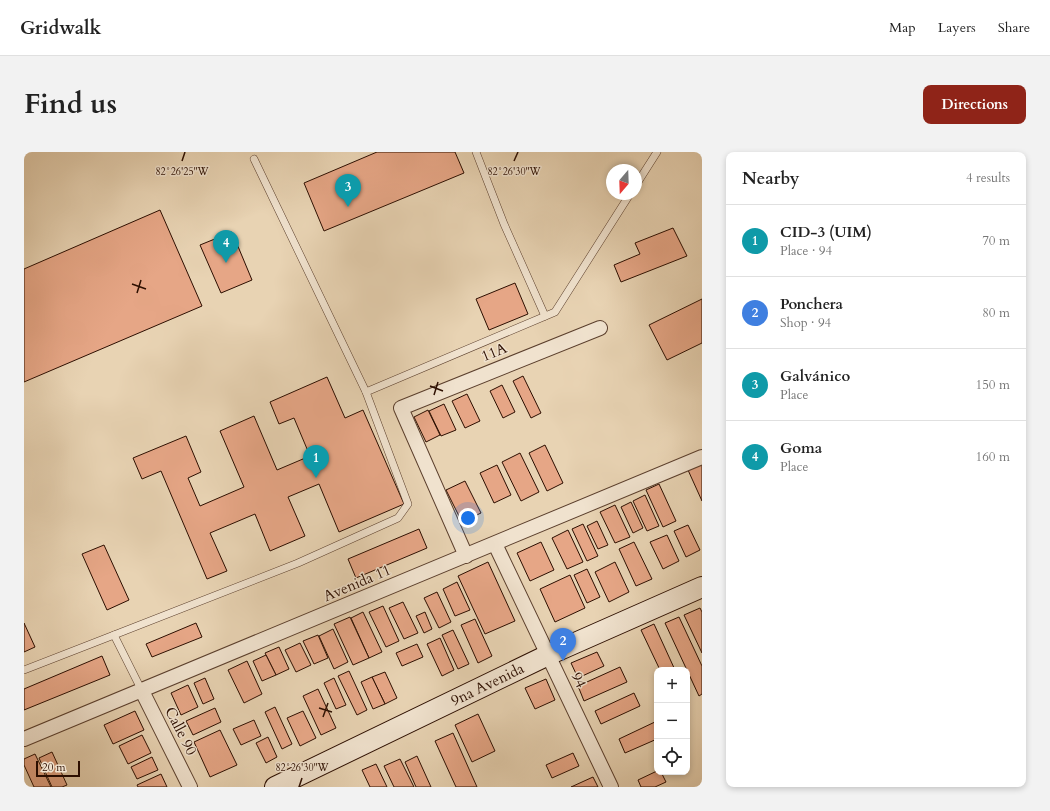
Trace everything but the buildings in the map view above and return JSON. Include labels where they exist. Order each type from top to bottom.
[{"type":"main road","name":"9na Avenida","points":[[274,787],[548,655],[702,587]]},
{"type":"street","name":"11A","points":[[466,556],[401,408],[600,328]]},
{"type":"street","name":"Avenida 11","points":[[24,739],[702,457]]},
{"type":"street","name":"94","points":[[495,544],[611,787]]},
{"type":"street","name":"Calle 90","points":[[142,690],[190,787]]},
{"type":"lane","points":[[476,152],[504,224],[545,316]]},
{"type":"lane","points":[[642,176],[657,152]]},
{"type":"lane","points":[[24,670],[298,563],[398,518],[408,504],[366,392],[254,159]]},
{"type":"lane","points":[[366,392],[555,312],[626,200]]},
{"type":"lane","points":[[114,635],[142,690]]},
{"type":"place","name":"Galvánico","points":[[348,207]]},
{"type":"place","name":"Goma","points":[[226,263]]},
{"type":"place","name":"CID-3 (UIM)","points":[[316,478]]},
{"type":"place","name":"Ponchera","points":[[563,661]]}]
